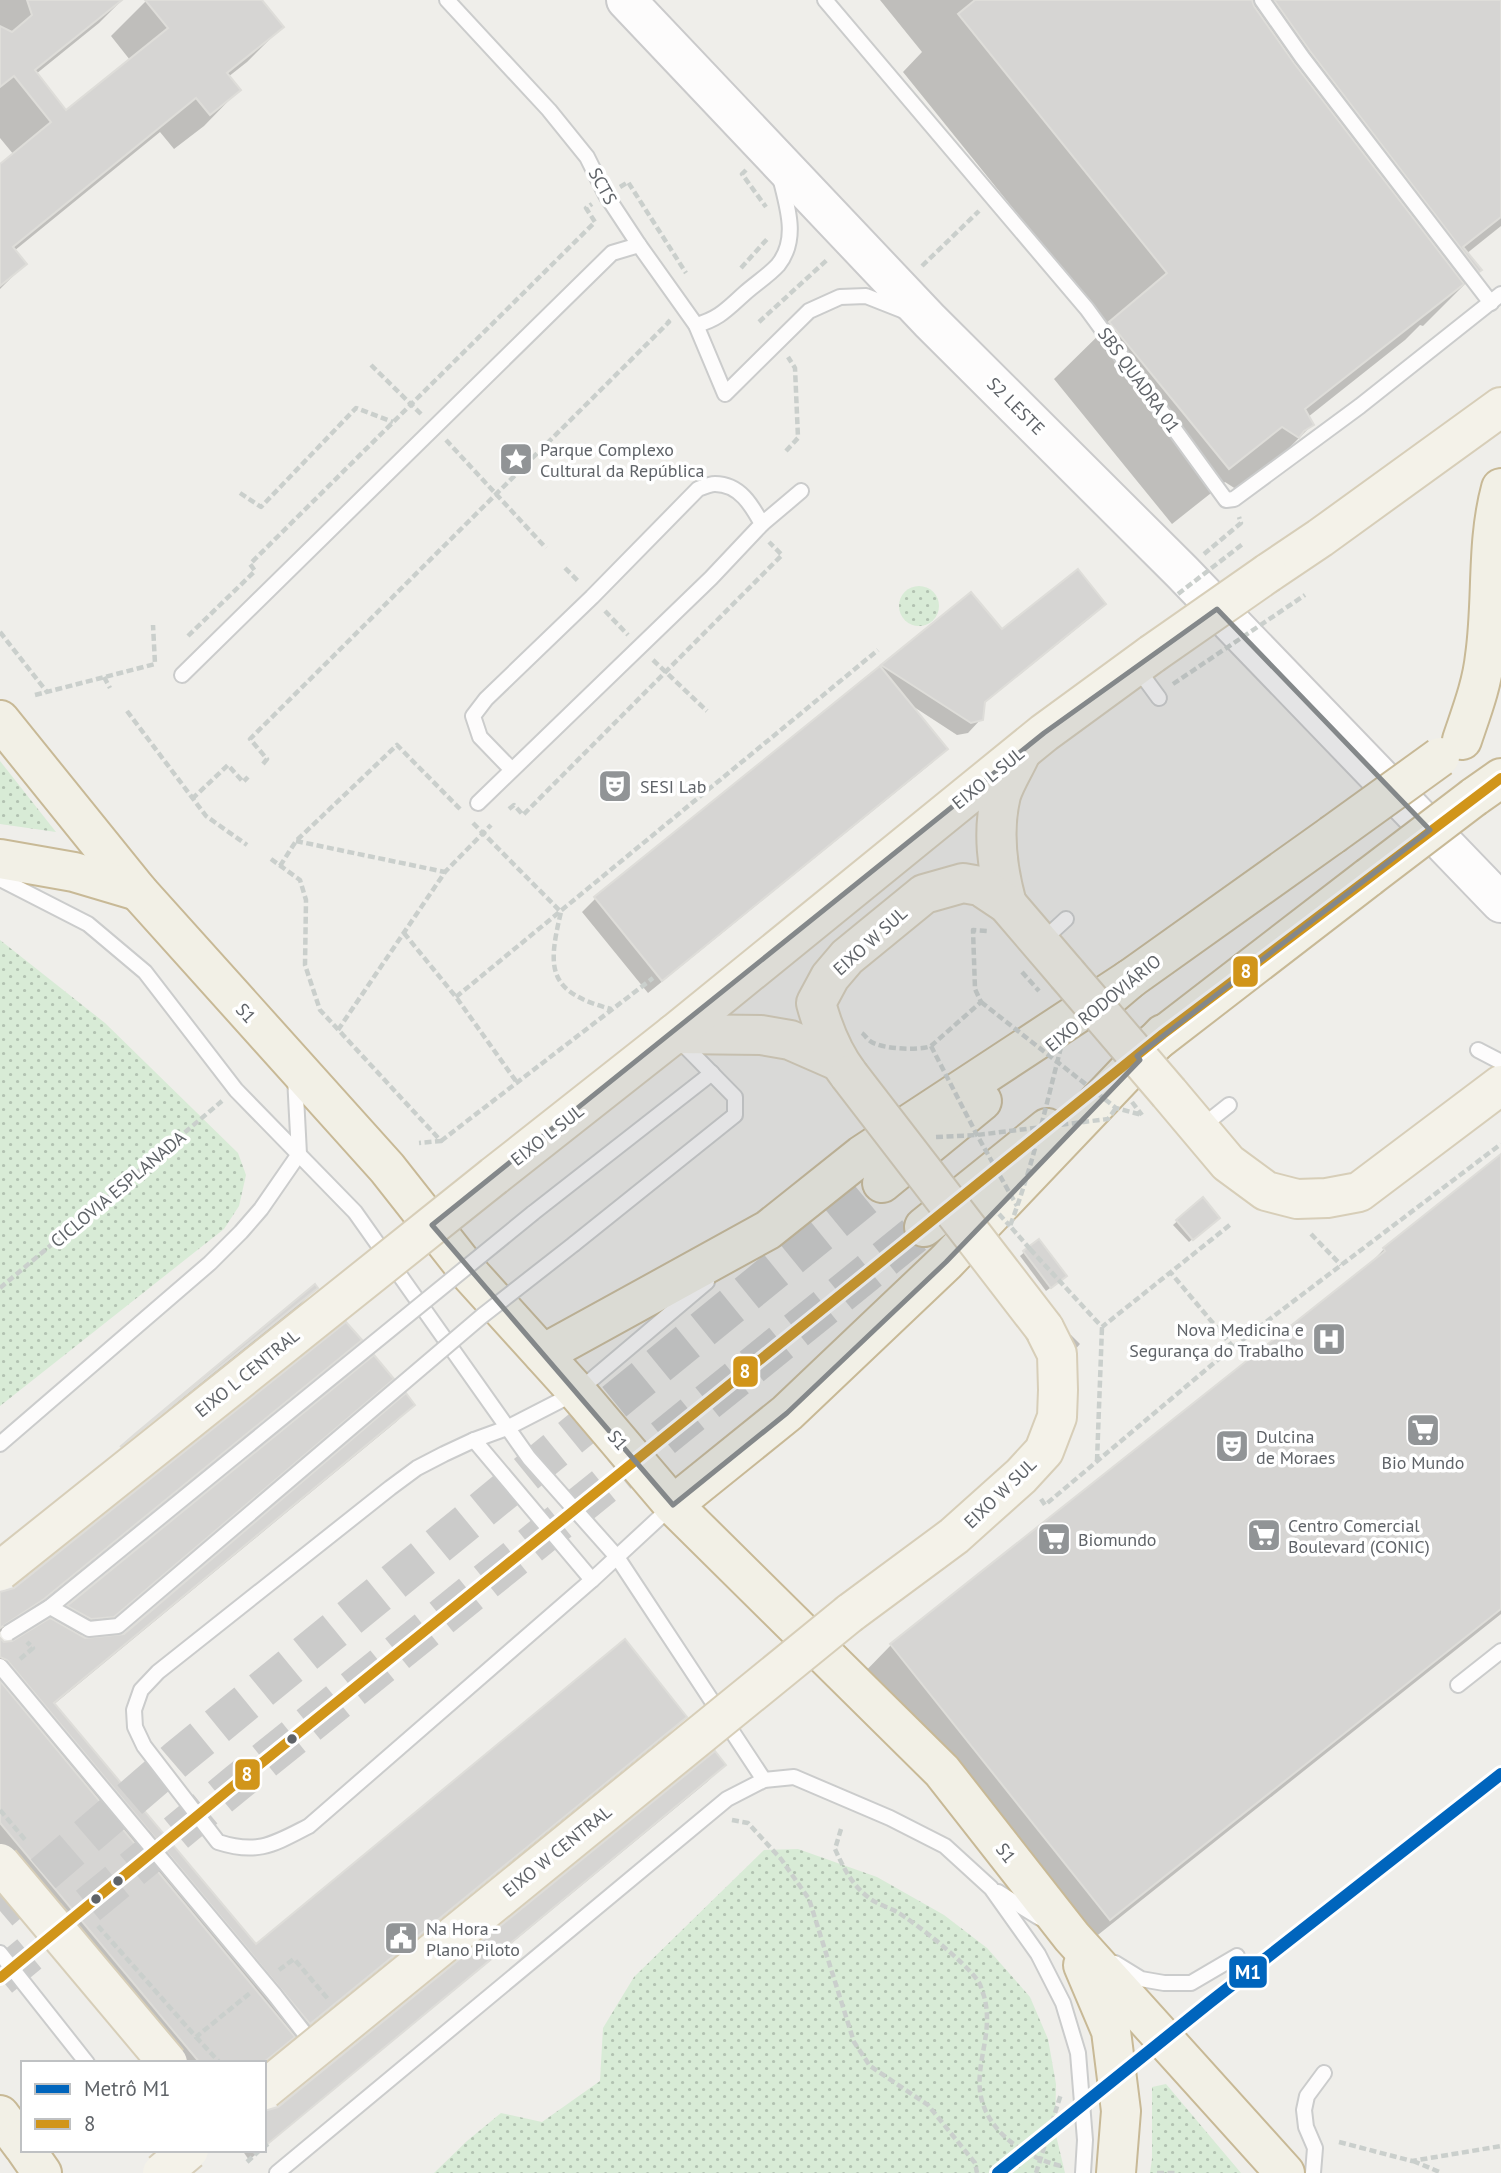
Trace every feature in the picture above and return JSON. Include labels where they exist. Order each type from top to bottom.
[{"type":"highway","points":[[1451,749],[1476,697],[1485,658],[1493,525],[1501,488]]},
{"type":"highway","name":"EIXO RODOVIÁRIO","points":[[882,1183],[1130,979],[1501,713]]},
{"type":"highway","name":"S1","points":[[0,720],[138,891],[387,1168],[472,1276],[577,1392],[673,1505],[942,1771],[1072,1937],[1285,2173]]},
{"type":"highway","points":[[924,1227],[1163,1034],[1369,877],[1490,789]]},
{"type":"highway","points":[[0,859],[74,872],[138,891]]},
{"type":"highway","points":[[543,1354],[768,1230],[862,1155],[1130,979]]},
{"type":"highway","points":[[673,1505],[787,1413],[947,1262],[1163,1034]]},
{"type":"highway","points":[[1072,1937],[1111,2031],[1121,2111],[1116,2173]]},
{"type":"highway","points":[[0,2115],[21,2144]]},
{"type":"highway","points":[[27,2152],[42,2173]]},
{"type":"main road","name":"S2 LESTE","points":[[626,0],[762,163],[930,321],[1182,572],[1501,903]]},
{"type":"main road","name":"EIXO L SUL","points":[[494,1176],[674,1034],[1023,750],[1154,668],[1268,573],[1332,530],[1501,407]]},
{"type":"main road","points":[[1007,904],[999,875],[995,837],[1002,794],[1023,750]]},
{"type":"main road","name":"EIXO W SUL","points":[[850,1613],[954,1536],[1021,1476],[1044,1451],[1058,1417],[1057,1354],[1044,1328],[843,1068],[823,1028],[816,1003],[830,977],[847,957],[924,894],[963,883],[980,886],[1053,931],[1067,974],[1228,1163],[1266,1191],[1297,1199],[1327,1198],[1359,1192],[1501,1084]]},
{"type":"main road","points":[[674,1034],[761,1035],[790,1041],[843,1068]]},
{"type":"main road","name":"EIXO L CENTRAL","points":[[0,1571],[494,1176]]},
{"type":"main road","name":"EIXO W CENTRAL","points":[[266,2088],[850,1613]]},
{"type":"main road","points":[[17,1857],[167,2061]]},
{"type":"lane","name":"SCTS","points":[[447,0],[550,110],[587,157],[606,195],[696,325],[725,394],[809,311],[840,297],[866,296],[930,321]]},
{"type":"lane","name":"SBS QUADRA 01","points":[[825,0],[1087,309],[1226,500],[1234,499],[1360,406],[1496,299]]},
{"type":"lane","points":[[1262,0],[1302,58],[1496,299]]},
{"type":"lane","points":[[696,325],[713,320],[778,264],[789,243],[790,218],[762,163]]},
{"type":"lane","points":[[182,675],[612,253],[639,245]]},
{"type":"lane","points":[[511,769],[480,737],[473,716],[485,699],[592,597],[698,489],[715,484],[732,488],[748,499],[762,524]]},
{"type":"lane","points":[[478,803],[702,586],[762,524],[801,491]]},
{"type":"lane","points":[[1154,668],[1159,698]]},
{"type":"lane","points":[[0,879],[89,924],[145,972],[236,1090],[355,1212],[528,1458],[617,1557],[764,1780]]},
{"type":"lane","points":[[50,1607],[89,1629],[118,1626],[472,1325],[735,1115],[735,1097],[674,1034]]},
{"type":"lane","points":[[1478,1050],[1501,1062]]},
{"type":"lane","points":[[0,1444],[209,1263],[261,1209],[299,1154],[295,1067]]},
{"type":"lane","points":[[0,1639],[50,1607],[533,1213],[712,1073]]},
{"type":"lane","points":[[1199,1129],[1229,1105]]},
{"type":"lane","points":[[673,1505],[593,1580],[309,1826],[278,1843],[256,1849],[218,1842],[144,1746],[135,1727],[134,1710],[141,1690],[158,1672],[390,1488],[417,1468],[474,1440],[507,1428],[577,1392],[768,1230]]},
{"type":"lane","points":[[474,1440],[593,1580]]},
{"type":"lane","points":[[1458,1685],[1501,1651]]},
{"type":"lane","points":[[0,1666],[316,2048]]},
{"type":"lane","points":[[277,2173],[727,1799],[764,1780],[794,1777],[890,1818],[945,1846],[991,1888],[1141,1979],[1164,1983],[1191,1983],[1237,1956]]},
{"type":"lane","points":[[991,1888],[1038,1954],[1063,2003],[1079,2053],[1086,2140],[1083,2173]]},
{"type":"lane","points":[[0,1953],[85,2061]]},
{"type":"lane","points":[[1313,2173],[1315,2148],[1306,2127],[1304,2110],[1307,2096],[1324,2073]]},
{"type":"lane","points":[[170,2160],[170,2173]]},
{"type":"path","points":[[762,163],[742,174],[772,214]]},
{"type":"path","points":[[620,187],[628,182],[688,277]]},
{"type":"path","points":[[188,636],[255,571],[250,564],[595,222],[586,208],[595,202]]},
{"type":"path","points":[[922,266],[981,210]]},
{"type":"path","points":[[735,275],[769,237],[770,226]]},
{"type":"path","points":[[759,322],[831,256]]},
{"type":"path","points":[[263,764],[267,759],[250,739],[669,322],[662,312]]},
{"type":"path","points":[[753,314],[766,329]]},
{"type":"path","points":[[784,352],[795,369],[798,438],[786,451]]},
{"type":"path","points":[[371,365],[425,418]]},
{"type":"path","points":[[240,493],[261,507],[356,408],[393,422]]},
{"type":"path","points":[[443,437],[546,548]]},
{"type":"path","points":[[1216,545],[1241,523]]},
{"type":"path","points":[[509,809],[514,805],[523,815],[782,555],[767,539]]},
{"type":"path","points":[[1170,600],[1244,543]]},
{"type":"path","points":[[565,568],[587,591]]},
{"type":"path","points":[[1154,668],[1305,595]]},
{"type":"path","points":[[600,606],[633,641]]},
{"type":"path","points":[[35,695],[155,664],[153,625]]},
{"type":"path","points":[[0,632],[47,692]]},
{"type":"path","points":[[456,997],[878,650]]},
{"type":"path","points":[[647,654],[707,711]]},
{"type":"path","points":[[104,677],[110,688]]},
{"type":"path","points":[[127,712],[206,816],[247,845]]},
{"type":"path","points":[[280,866],[296,841],[397,745],[561,912]]},
{"type":"path","points":[[192,799],[228,765],[243,782],[248,777]]},
{"type":"path","points":[[338,1030],[445,872],[491,825]]},
{"type":"path","points":[[296,841],[445,872]]},
{"type":"path","points":[[271,859],[300,880],[306,900],[305,965],[320,1010],[441,1141]]},
{"type":"path","points":[[561,912],[552,952],[553,970],[572,994],[590,1004],[611,1009]]},
{"type":"path","points":[[973,930],[975,989],[981,1002],[1116,1108],[1142,1115],[1126,1095]]},
{"type":"path","points":[[404,933],[456,997],[518,1083]]},
{"type":"path","points":[[419,1143],[441,1141],[653,978]]},
{"type":"path","points":[[856,1026],[871,1042],[923,1049],[931,1046],[981,1002]]},
{"type":"path","points":[[1076,1034],[1067,1024],[1042,1127],[1010,1226],[1102,1327],[1097,1461]]},
{"type":"path","points":[[931,1046],[1018,1207]]},
{"type":"path","name":"CICLOVIA ESPLANADA","points":[[0,1288],[236,1090]]},
{"type":"path","points":[[931,1138],[1108,1119],[1116,1108]]},
{"type":"path","points":[[1021,1476],[1045,1505],[1233,1347],[1501,1143]]},
{"type":"path","points":[[1102,1327],[1231,1224]]},
{"type":"path","points":[[1311,1234],[1341,1265]]},
{"type":"path","points":[[1171,1273],[1233,1347]]},
{"type":"path","points":[[0,1810],[17,1857]]},
{"type":"path","points":[[748,1823],[781,1859],[809,1899],[854,2042],[870,2066],[928,2105],[975,2163],[977,2173]]},
{"type":"path","points":[[841,1829],[835,1849],[846,1874],[868,1898],[898,1912],[950,1953],[979,1982],[987,2008],[980,2071],[980,2095],[986,2114],[1014,2146],[1040,2161],[1060,2166]]},
{"type":"path","points":[[95,1923],[218,2061]]},
{"type":"path","points":[[196,2038],[222,2015]]},
{"type":"path","points":[[1035,2173],[1064,2083]]},
{"type":"path","points":[[1339,2142],[1412,2161],[1442,2173]]},
{"type":"path","points":[[1412,2161],[1501,2147]]},
{"type":"path","points":[[247,2162],[258,2152]]},
{"type":"path","points":[[1157,2173],[1178,2173]]},
{"type":"highlighted area","points":[[1217,609],[1430,830],[1137,1056],[1140,1060],[946,1262],[787,1413],[673,1505],[432,1225],[1044,733]]},
{"type":"green space","points":[[919,586],[927,587],[933,592],[938,598],[938,614],[933,620],[927,625],[919,626],[911,625],[905,620],[900,614],[899,606],[900,598],[905,592],[911,587]]},
{"type":"green space","points":[[0,761],[56,832],[0,824]]},
{"type":"green space","points":[[0,940],[105,1023],[238,1153],[246,1175],[239,1206],[224,1229],[0,1406]]},
{"type":"green space","points":[[798,1849],[877,1877],[944,1915],[987,1948],[1030,1997],[1048,2039],[1056,2084],[1055,2131],[1065,2173],[434,2173],[501,2113],[542,2122],[600,2081],[603,2028],[634,1977],[764,1850]]},
{"type":"green space","points":[[1166,2084],[1241,2173],[1150,2173],[1152,2087]]},
{"type":"building","points":[[27,0],[122,0],[35,70],[66,110],[168,28],[145,0],[262,0],[284,27],[227,73],[241,90],[210,115],[196,98],[13,247],[27,264],[0,286],[0,164],[51,122],[14,76],[0,87],[0,26],[12,32],[32,15]]},
{"type":"building","points":[[975,0],[1252,0],[1294,63],[1464,284],[1305,409],[1314,425],[1299,438],[1282,427],[1229,469],[1109,322],[1167,273],[958,14]]},
{"type":"building","points":[[1274,0],[1501,0],[1501,217],[1463,247],[1482,270],[1479,272]]},
{"type":"building","points":[[1078,569],[1106,604],[985,702],[983,720],[971,723],[881,665],[971,592],[1002,629]]},
{"type":"building","points":[[880,666],[948,749],[662,981],[594,897]]},
{"type":"building","name":"Centro Comercial Boulevard (CONIC)","points":[[1501,1154],[1501,1609],[1110,1920],[890,1644],[1385,1251],[1383,1248]]},
{"type":"building","points":[[1203,1197],[1220,1218],[1193,1240],[1176,1220]]},
{"type":"building","points":[[1039,1239],[1067,1276],[1051,1288],[1023,1251]]},
{"type":"building","points":[[315,1284],[318,1288],[120,1447],[135,1434]]},
{"type":"building","points":[[346,1322],[362,1340],[44,1599],[0,1628],[0,1592],[14,1588]]},
{"type":"building","points":[[374,1355],[394,1379],[114,1617],[91,1619],[67,1606]]},
{"type":"building","points":[[406,1393],[415,1405],[54,1703],[256,1944],[625,1639],[687,1717],[310,2024],[7,1660],[0,1657],[0,1638],[4,1642],[12,1641],[50,1618],[85,1638],[124,1634]]},
{"type":"building","points":[[0,1681],[295,2037],[265,2061],[198,2061],[0,1823]]},
{"type":"building","points":[[715,1751],[726,1765],[266,2145],[266,2110],[278,2107]]},
{"type":"tunnel","points":[[0,1911],[178,1758],[882,1183]]},
{"type":"tunnel","points":[[0,1978],[924,1227]]},
{"type":"metro line","name":"M1","points":[[998,2173],[1501,1774]]},
{"type":"transit line","name":"8","points":[[0,1978],[238,1782],[1163,1034],[1501,778]]},
{"type":"place","name":"Parque Complexo Cultural da República","points":[[516,459]]},
{"type":"place","name":"SESI Lab","points":[[615,786]]},
{"type":"place","name":"Nova Medicina e Segurança do Trabalho","points":[[1329,1339]]},
{"type":"place","name":"Bio Mundo","points":[[1423,1430]]},
{"type":"place","name":"Dulcina de Moraes","points":[[1232,1446]]},
{"type":"place","name":"Centro Comercial Boulevard (CONIC)","points":[[1264,1535]]},
{"type":"place","name":"Biomundo","points":[[1054,1539]]},
{"type":"place","name":"Na Hora - Plano Piloto","points":[[401,1938]]}]
